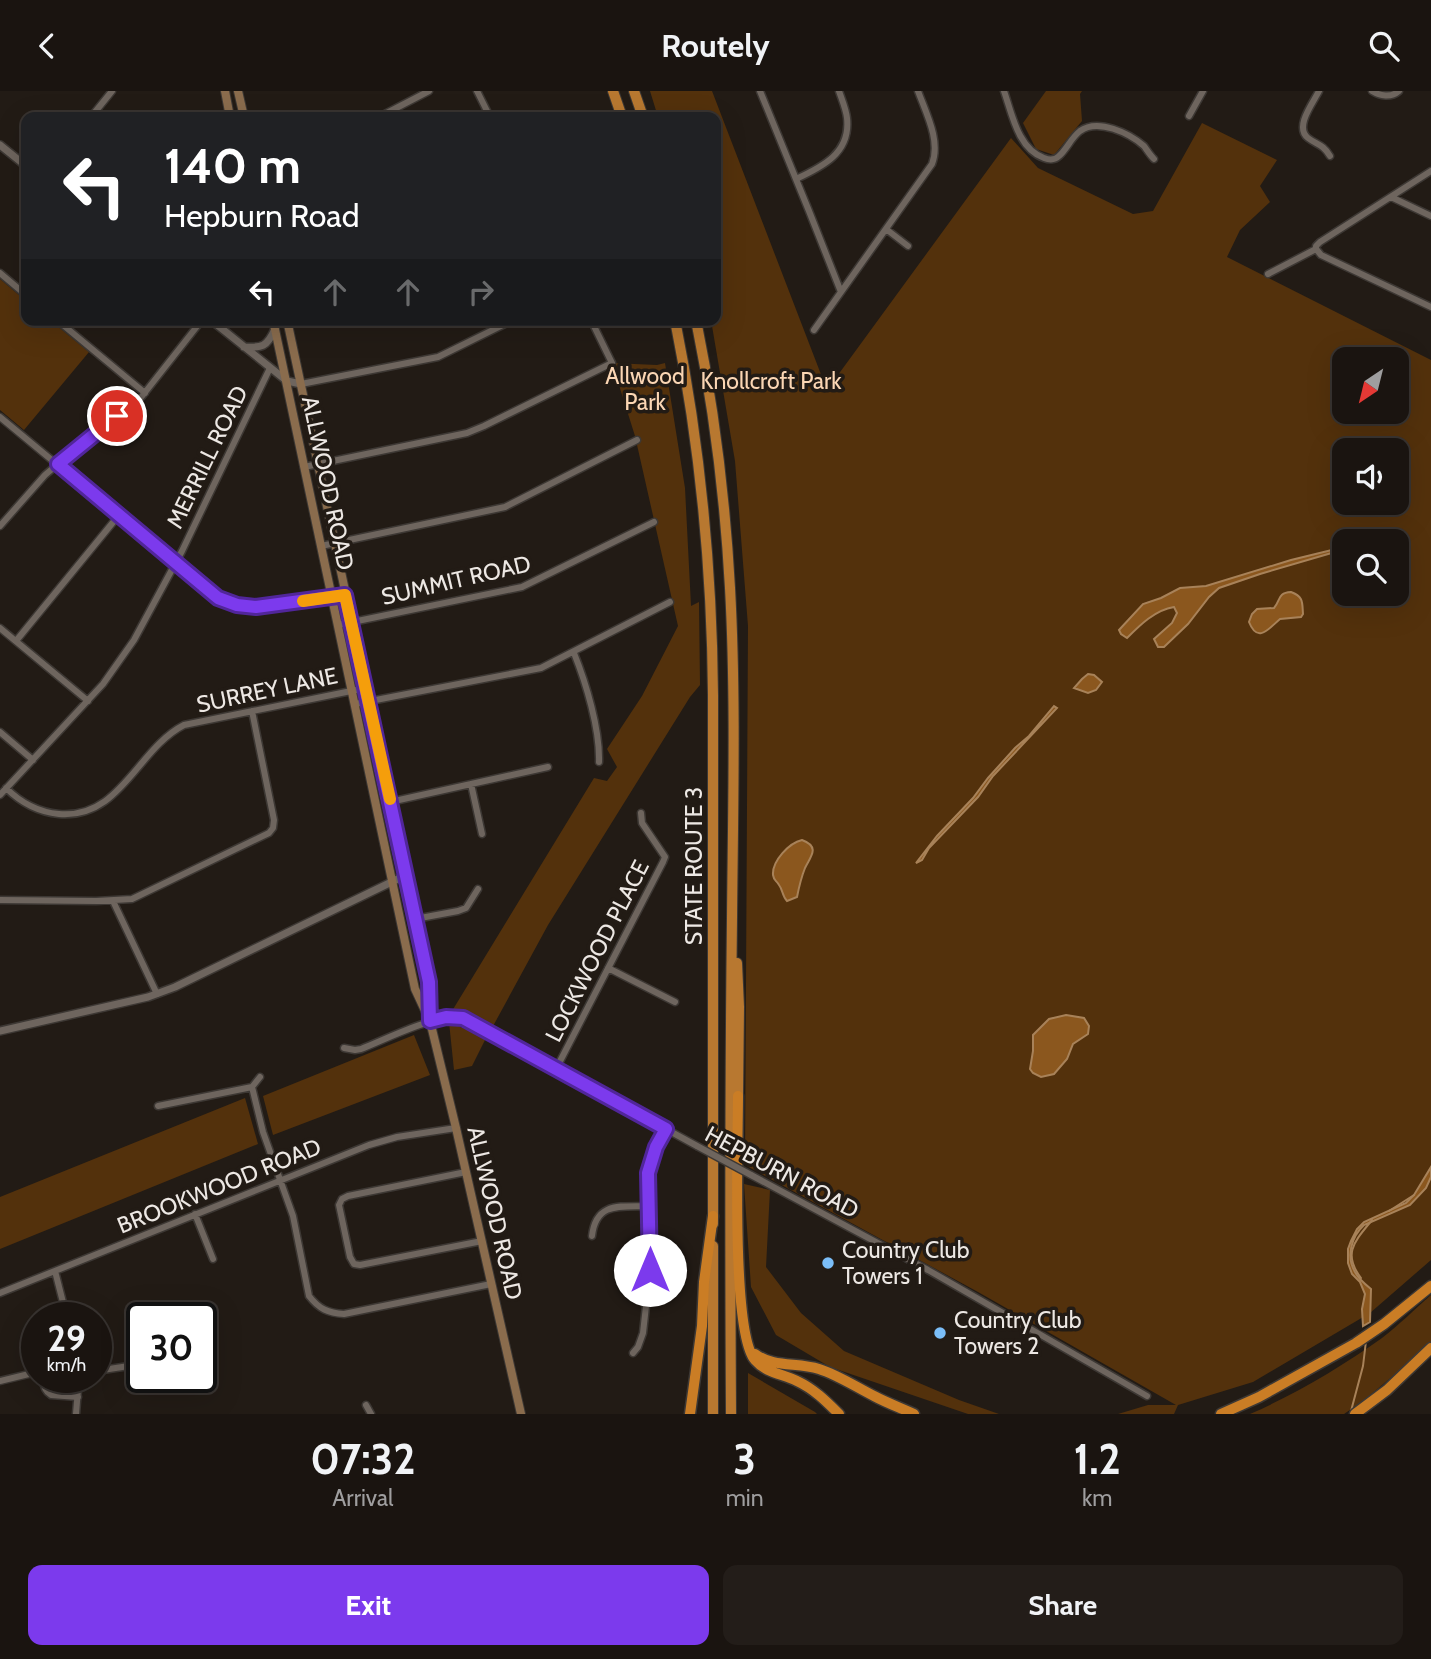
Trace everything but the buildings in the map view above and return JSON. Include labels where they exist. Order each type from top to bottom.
[{"type":"highway","points":[[613,91],[620,112]]},
{"type":"highway","points":[[634,91],[641,112]]},
{"type":"highway","name":"STATE ROUTE 3","points":[[676,326],[699,460],[711,604],[713,1414]]},
{"type":"highway","name":"STATE ROUTE 3","points":[[697,326],[718,456],[730,586],[733,690],[731,1414]]},
{"type":"highway","points":[[732,885],[738,980],[739,1264],[744,1330],[751,1356],[759,1364],[769,1371],[795,1379],[809,1387],[839,1414]]},
{"type":"highway","points":[[690,1414],[713,1216]]},
{"type":"highway","points":[[1221,1414],[1259,1397],[1356,1343],[1431,1286]]},
{"type":"highway","points":[[747,1343],[751,1350],[763,1359],[818,1369],[835,1375],[914,1414]]},
{"type":"highway","points":[[1359,1411],[1387,1390],[1431,1349]]},
{"type":"main road","points":[[225,91],[229,112]]},
{"type":"main road","points":[[238,91],[243,112]]},
{"type":"main road","name":"ALLWOOD ROAD","points":[[274,326],[415,989],[430,1021],[521,1414]]},
{"type":"main road","name":"ALLWOOD ROAD","points":[[288,326],[429,982],[430,1021]]},
{"type":"street","points":[[95,112],[113,91]]},
{"type":"street","points":[[389,112],[429,91]]},
{"type":"street","points":[[477,91],[488,112]]},
{"type":"street","points":[[760,91],[841,292]]},
{"type":"street","points":[[796,179],[830,161],[841,147],[847,119],[839,91]]},
{"type":"street","points":[[814,330],[935,157],[936,144],[918,91]]},
{"type":"street","points":[[1004,91],[1018,133],[1033,152],[1040,156],[1047,159],[1059,157],[1078,132],[1102,126],[1135,140],[1154,159]]},
{"type":"street","points":[[1189,116],[1203,91]]},
{"type":"street","points":[[1319,91],[1303,121],[1302,129],[1307,137],[1324,147],[1330,156]]},
{"type":"street","points":[[1372,91],[1378,95],[1394,95],[1399,91]]},
{"type":"street","points":[[0,145],[21,162]]},
{"type":"street","points":[[1268,274],[1316,249],[1320,242],[1431,171]]},
{"type":"street","points":[[1391,197],[1431,216]]},
{"type":"street","points":[[886,229],[908,246]]},
{"type":"street","points":[[1316,249],[1321,255],[1431,307]]},
{"type":"street","points":[[0,273],[21,291]]},
{"type":"street","points":[[64,326],[145,393]]},
{"type":"street","points":[[0,526],[45,475],[145,393],[197,326]]},
{"type":"street","points":[[218,326],[287,381],[301,384],[438,357],[501,326]]},
{"type":"street","points":[[244,347],[264,346],[270,340],[274,326]]},
{"type":"street","points":[[304,467],[484,426],[612,363],[594,326]]},
{"type":"street","name":"MERRILL ROAD","points":[[0,795],[103,684],[134,640],[176,562],[270,368]]},
{"type":"street","points":[[0,417],[218,598],[237,605],[256,607],[345,595]]},
{"type":"street","points":[[321,546],[505,507],[637,440]]},
{"type":"street","points":[[16,641],[119,515]]},
{"type":"street","name":"SUMMIT ROAD","points":[[338,625],[522,587],[654,522]]},
{"type":"street","points":[[355,704],[541,668],[670,602]]},
{"type":"street","points":[[0,628],[88,701]]},
{"type":"street","points":[[574,653],[592,710],[599,749],[598,762]]},
{"type":"street","name":"SURREY LANE","points":[[6,788],[18,799],[44,812],[62,814],[93,810],[119,789],[177,729],[194,722],[366,688]]},
{"type":"street","points":[[0,900],[132,899],[269,833],[274,820],[252,711]]},
{"type":"street","points":[[0,732],[33,759]]},
{"type":"street","points":[[390,802],[548,767]]},
{"type":"street","points":[[471,784],[482,834]]},
{"type":"street","name":"LOCKWOOD PLACE","points":[[556,1069],[665,857],[642,823],[641,813]]},
{"type":"street","points":[[0,1031],[175,988],[406,875]]},
{"type":"street","points":[[415,919],[458,912],[466,908],[478,889]]},
{"type":"street","points":[[113,901],[157,994]]},
{"type":"street","points":[[608,968],[675,1002]]},
{"type":"street","name":"HEPBURN ROAD","points":[[344,1048],[361,1049],[430,1021],[446,1017],[463,1018],[929,1270],[1147,1396]]},
{"type":"street","points":[[158,1106],[252,1087],[260,1077]]},
{"type":"street","points":[[252,1087],[263,1132],[293,1216],[309,1296],[317,1305],[333,1314],[351,1313],[491,1284]]},
{"type":"street","name":"BROOKWOOD ROAD","points":[[0,1293],[380,1141],[456,1128]]},
{"type":"street","points":[[633,1353],[643,1333],[650,1270],[648,1173],[666,1129]]},
{"type":"street","points":[[466,1172],[342,1199],[339,1205],[350,1257],[354,1264],[360,1265],[482,1241]]},
{"type":"street","points":[[592,1236],[594,1222],[603,1212],[617,1207],[649,1206]]},
{"type":"street","points":[[195,1214],[213,1259]]},
{"type":"street","points":[[55,1271],[63,1302]]},
{"type":"street","points":[[0,1381],[21,1376]]},
{"type":"street","points":[[47,1393],[78,1397]]},
{"type":"street","points":[[76,1414],[78,1393]]},
{"type":"street","points":[[366,1405],[371,1414]]},
{"type":"green space","points":[[650,91],[712,91],[720,112],[656,112]]},
{"type":"green space","points":[[1046,91],[1082,91],[1082,121],[1054,155],[1036,149],[1023,123]]},
{"type":"green space","name":"Knollcroft Park","points":[[721,114],[827,390],[1011,138],[1038,168],[1133,214],[1153,211],[1202,123],[1277,160],[1260,186],[1270,202],[1240,230],[1227,257],[1405,347],[1332,347],[1332,424],[1409,424],[1409,349],[1431,360],[1431,1260],[1370,1313],[1253,1382],[1178,1405],[1174,1414],[1118,1414],[1148,1405],[1176,1405],[978,1292],[745,1165],[748,626],[735,461],[712,326],[721,326]]},
{"type":"green space","points":[[0,279],[21,297],[21,326],[57,326],[89,352],[24,430],[0,410]]},
{"type":"green space","name":"Allwood Park","points":[[612,363],[665,363],[685,488],[691,606],[699,602],[700,685],[548,925],[492,1028],[452,1011],[594,778],[607,781],[617,767],[607,749],[642,696],[678,626],[635,436]]},
{"type":"green space","points":[[449,1022],[486,1038],[472,1066],[454,1070]]},
{"type":"green space","points":[[414,1035],[430,1075],[273,1135],[263,1096]]},
{"type":"green space","points":[[245,1098],[258,1144],[0,1249],[0,1197]]},
{"type":"green space","points":[[744,1184],[770,1190],[766,1267],[801,1313],[844,1351],[999,1414],[968,1414],[830,1367],[776,1335],[751,1287]]},
{"type":"green space","points":[[1431,1295],[1431,1344],[1344,1414],[1250,1414],[1301,1389],[1351,1359],[1388,1333]]},
{"type":"green space","points":[[748,1373],[815,1412],[817,1414],[748,1414]]},
{"type":"shaded area","points":[[1332,550],[1332,553],[1219,588],[1164,647],[1158,647],[1154,639],[1172,623],[1177,613],[1174,607],[1154,615],[1127,638],[1119,630],[1143,604],[1180,588],[1206,586]]},
{"type":"shaded area","points":[[1291,592],[1302,600],[1301,617],[1280,619],[1268,630],[1256,632],[1249,622],[1252,614],[1257,609],[1274,608],[1281,595]]},
{"type":"shaded area","points":[[1088,674],[1094,675],[1102,682],[1096,690],[1088,693],[1074,688],[1082,679]]},
{"type":"shaded area","points":[[1054,706],[1057,708],[929,848],[922,860],[916,863],[937,836]]},
{"type":"shaded area","points":[[802,840],[813,849],[797,897],[787,901],[774,878],[773,870],[782,853]]},
{"type":"shaded area","points":[[1066,1015],[1084,1018],[1089,1026],[1088,1034],[1073,1044],[1067,1059],[1054,1074],[1041,1077],[1030,1069],[1033,1035],[1049,1019]]},
{"type":"shaded area","points":[[1431,1167],[1431,1177],[1426,1188],[1410,1205],[1364,1225],[1353,1241],[1350,1254],[1352,1266],[1358,1277],[1371,1289],[1370,1322],[1363,1326],[1365,1294],[1348,1263],[1351,1241],[1364,1222],[1406,1203]]},
{"type":"waterway","points":[[1389,1211],[1414,1195]]},
{"type":"waterway","points":[[1361,1278],[1352,1261],[1353,1247],[1372,1220]]},
{"type":"waterway","points":[[1351,1411],[1363,1366],[1366,1341]]},
{"type":"slow traffic","points":[[303,601],[345,595],[390,799]]},
{"type":"place","name":"Country Club Towers 1","points":[[828,1263]]},
{"type":"place","name":"Country Club Towers 2","points":[[940,1333]]},
{"type":"route","points":[[117,416],[58,464],[218,598],[237,605],[256,607],[345,595],[429,982],[430,1021],[446,1017],[463,1018],[666,1129],[656,1147],[648,1173],[650,1270]]}]
